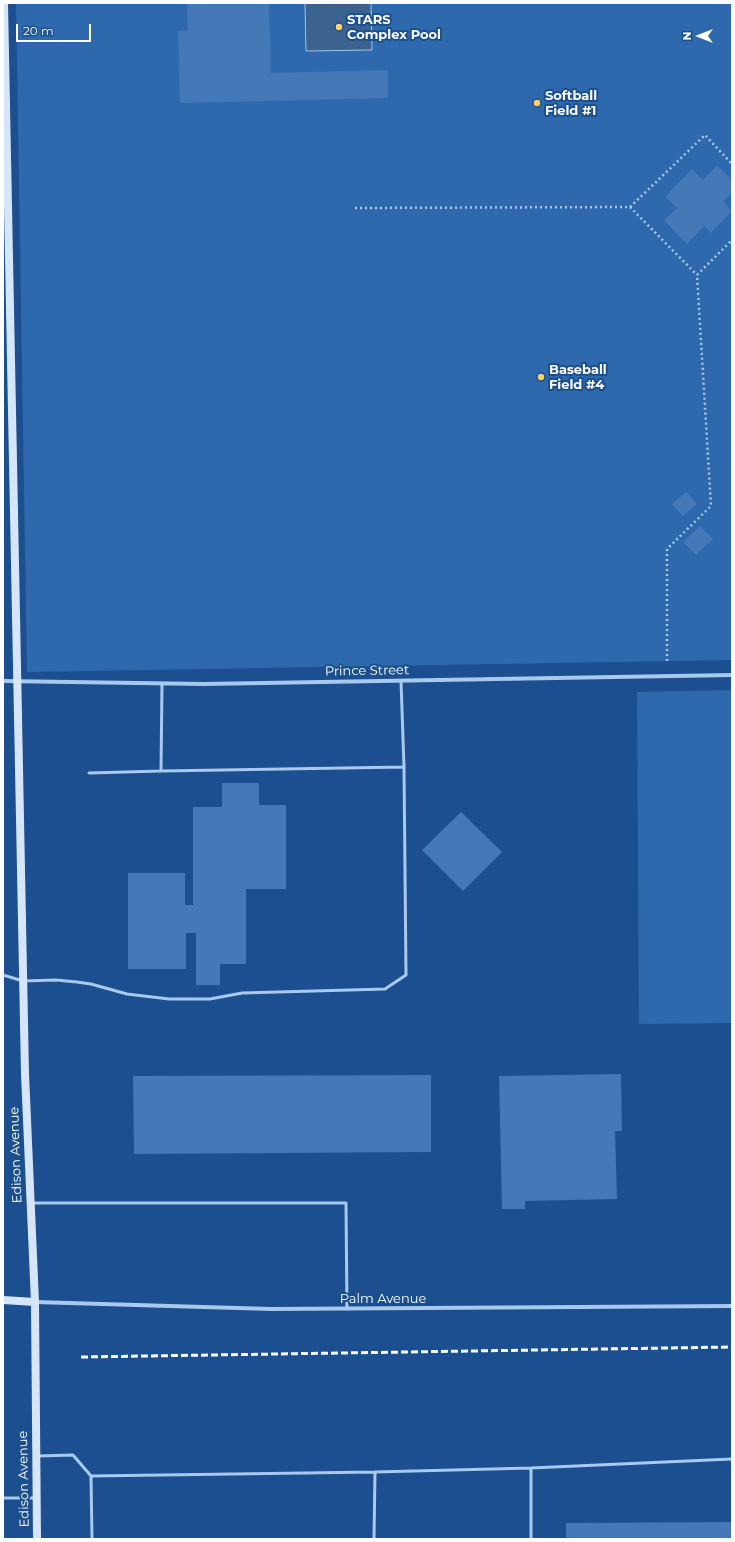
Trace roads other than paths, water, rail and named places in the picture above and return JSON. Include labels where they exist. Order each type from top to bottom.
[{"type":"street","name":"Edison Avenue","points":[[4,3],[25,1074],[35,1302],[37,1539]]},
{"type":"street","name":"Prince Street","points":[[3,681],[162,684],[732,675]]},
{"type":"street","points":[[3,1300],[35,1302]]},
{"type":"street","name":"Palm Avenue","points":[[35,1302],[271,1309],[732,1306]]},
{"type":"lane","points":[[3,975],[23,980],[56,980],[77,982],[127,994],[169,999],[210,999],[242,993],[385,989],[406,975],[404,767],[401,681]]},
{"type":"lane","points":[[161,771],[162,684]]},
{"type":"lane","points":[[89,773],[404,767]]},
{"type":"lane","points":[[30,1203],[346,1203],[347,1309]]},
{"type":"lane","points":[[36,1456],[73,1456],[90,1476],[92,1539]]},
{"type":"lane","points":[[90,1476],[530,1468],[732,1459]]},
{"type":"lane","points":[[530,1468],[530,1539]]},
{"type":"lane","points":[[374,1539],[375,1472]]},
{"type":"lane","points":[[3,1498],[36,1498]]},
{"type":"railway","points":[[81,1357],[732,1347]]},
{"type":"place","name":"STARS Complex Pool","points":[[339,27]]},
{"type":"place","name":"Softball Field #1","points":[[537,103]]},
{"type":"place","name":"Baseball Field #4","points":[[541,377]]}]
